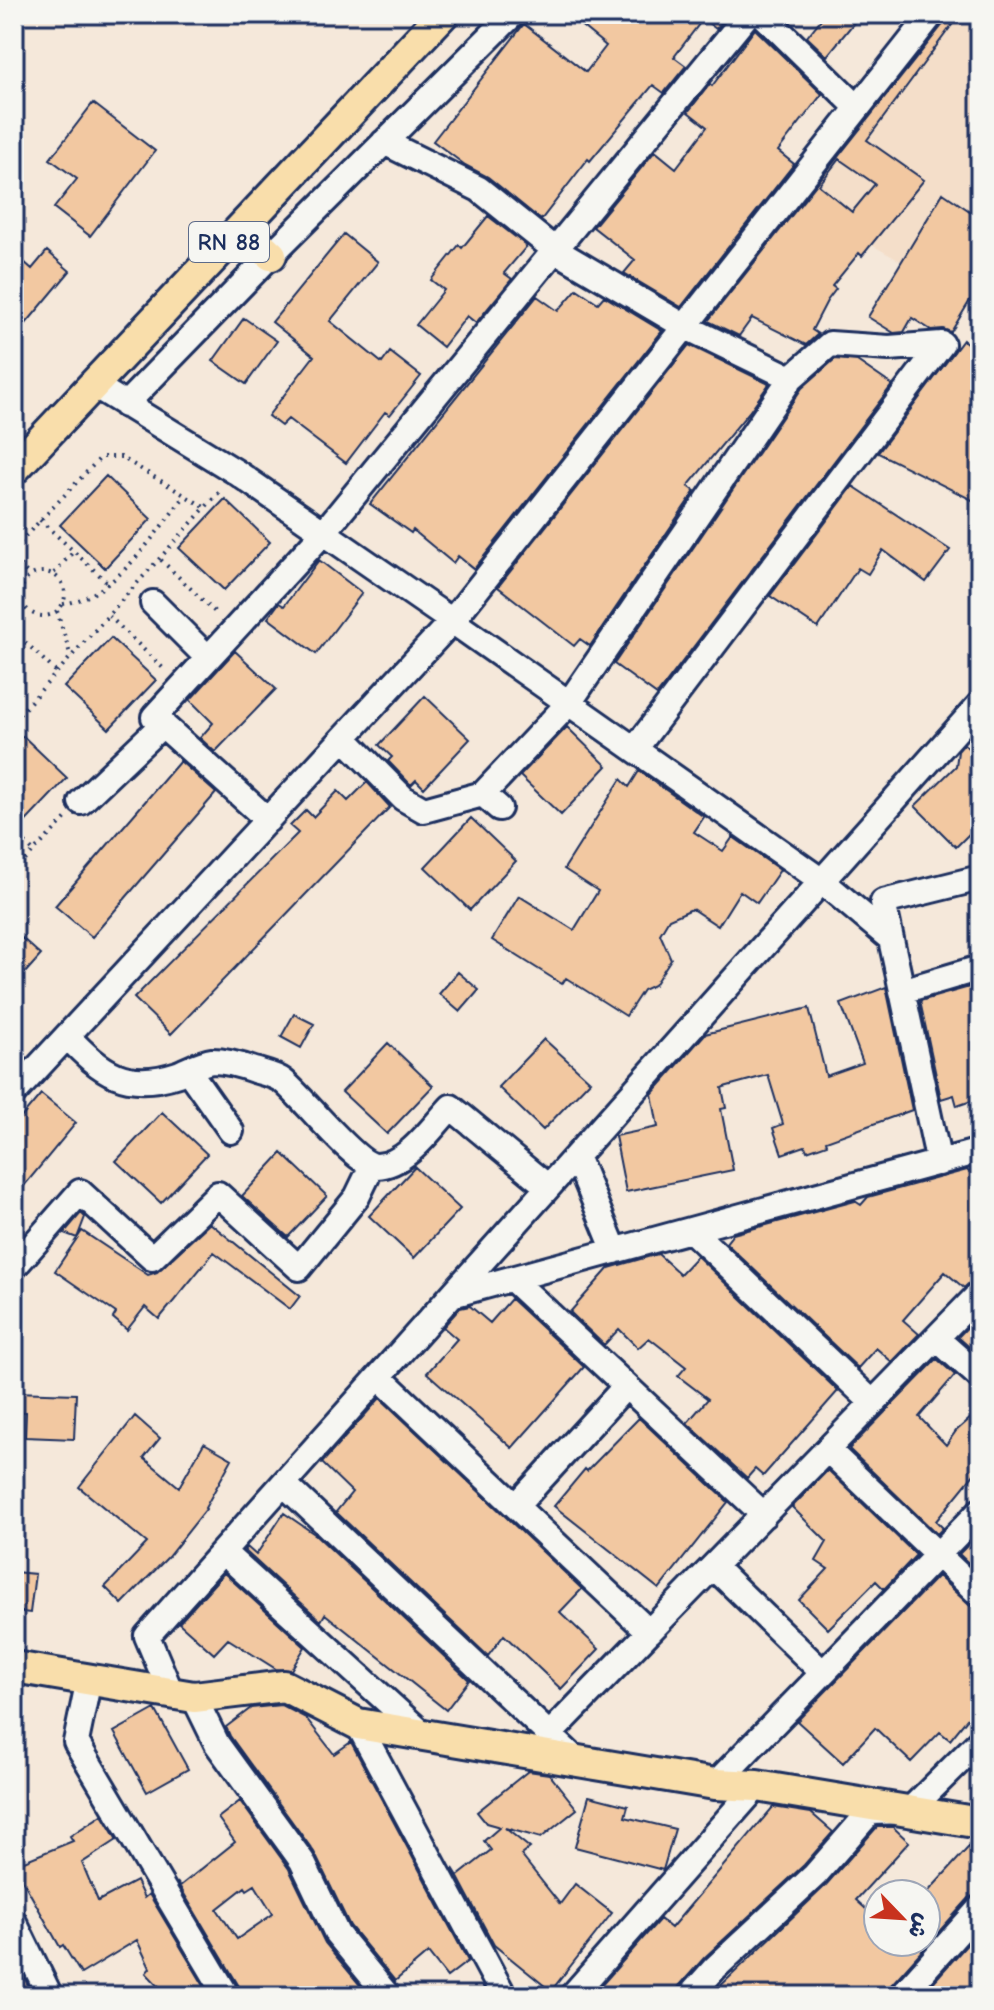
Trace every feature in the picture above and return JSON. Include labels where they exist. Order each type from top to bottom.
[{"type":"main road","name":"RN 88","points":[[14,469],[443,14]]},
{"type":"main road","points":[[242,228],[271,255]]},
{"type":"main road","points":[[14,1667],[182,1695],[284,1686],[358,1724],[715,1784],[757,1786],[980,1823]]},
{"type":"street","points":[[125,405],[513,14]]},
{"type":"street","points":[[268,820],[154,717],[324,532],[748,14]]},
{"type":"street","points":[[762,14],[857,107]]},
{"type":"street","points":[[14,1093],[452,621],[932,14]]},
{"type":"street","points":[[384,142],[479,189],[555,250],[684,326],[791,378]]},
{"type":"street","points":[[344,738],[403,798],[424,810],[491,801],[569,703],[791,378],[830,344],[889,348],[942,344],[635,749]]},
{"type":"street","points":[[94,385],[236,472],[324,532],[822,881],[891,939]]},
{"type":"street","points":[[153,603],[208,658]]},
{"type":"street","points":[[388,1996],[337,1934],[302,1861],[182,1695],[147,1636],[980,704]]},
{"type":"street","points":[[81,802],[163,724]]},
{"type":"street","points":[[939,1163],[883,902],[980,878]]},
{"type":"street","points":[[902,991],[980,968]]},
{"type":"street","points":[[67,1036],[87,1058],[111,1075],[131,1081],[151,1080],[212,1061],[248,1068],[280,1079],[355,1155],[372,1166],[388,1165],[411,1149],[451,1107],[548,1187]]},
{"type":"street","points":[[188,1070],[231,1131]]},
{"type":"street","points":[[452,1295],[980,1151]]},
{"type":"street","points":[[576,1156],[615,1251]]},
{"type":"street","points":[[14,1267],[80,1192],[152,1258],[218,1194],[299,1268],[357,1197],[372,1166]]},
{"type":"street","points":[[691,1230],[873,1403]]},
{"type":"street","points":[[512,1279],[764,1515]]},
{"type":"street","points":[[549,1735],[980,1293]]},
{"type":"street","points":[[936,1338],[980,1377]]},
{"type":"street","points":[[379,1377],[649,1632]]},
{"type":"street","points":[[516,1506],[626,1386]]},
{"type":"street","points":[[828,1450],[980,1595]]},
{"type":"street","points":[[284,1484],[577,1761]]},
{"type":"street","points":[[715,1784],[980,1511]]},
{"type":"street","points":[[223,1552],[424,1735]]},
{"type":"street","points":[[714,1567],[823,1673]]},
{"type":"street","points":[[89,1679],[76,1742],[227,1996]]},
{"type":"street","points":[[358,1724],[504,1996]]},
{"type":"street","points":[[690,1996],[715,1968],[815,1875],[870,1812],[909,1811],[980,1741]]},
{"type":"street","points":[[572,1996],[757,1786]]},
{"type":"street","points":[[901,1996],[980,1908]]},
{"type":"street","points":[[14,1922],[50,1996]]},
{"type":"path","points":[[14,548],[101,457],[121,457],[206,509]]},
{"type":"path","points":[[14,720],[236,472]]},
{"type":"path","points":[[63,604],[80,601],[118,576],[185,496]]},
{"type":"path","points":[[40,520],[108,583]]},
{"type":"path","points":[[53,574],[74,551]]},
{"type":"path","points":[[14,559],[30,576]]},
{"type":"path","points":[[160,559],[234,631]]},
{"type":"path","points":[[41,572],[53,574],[63,583],[63,604],[57,611],[37,615],[26,607],[21,594],[25,581],[41,572]]},
{"type":"path","points":[[14,623],[26,607]]},
{"type":"path","points":[[57,611],[71,657]]},
{"type":"path","points":[[109,616],[182,686]]},
{"type":"path","points":[[14,631],[57,673]]},
{"type":"path","points":[[14,872],[81,802]]},
{"type":"path","points":[[14,831],[34,852]]},
{"type":"shaded area","points":[[950,14],[980,14],[980,306],[799,204]]},
{"type":"building","points":[[567,14],[729,14],[716,29],[703,19],[674,57],[686,66],[664,93],[653,85],[590,161],[588,159],[541,220],[488,177],[465,165],[433,141],[524,24],[586,72],[606,46]]},
{"type":"building","points":[[825,14],[861,14],[827,56],[807,37]]},
{"type":"building","points":[[947,14],[960,14],[867,140],[924,180],[862,256],[859,253],[832,286],[836,289],[812,330],[818,334],[806,345],[752,318],[739,336],[708,321],[944,23]],"holes":[[[839,159],[875,184],[852,212],[819,185]]]},
{"type":"building","points":[[755,29],[822,94],[778,151],[794,164],[681,307],[624,273],[635,260],[593,227],[655,151],[676,168],[707,127],[688,112]]},
{"type":"building","points":[[93,103],[155,151],[90,236],[54,208],[77,179],[50,159]]},
{"type":"building","points":[[943,193],[980,218],[980,284],[951,332],[931,330],[912,318],[904,332],[894,333],[868,317]]},
{"type":"building","points":[[488,216],[527,246],[504,273],[512,279],[476,323],[467,316],[443,347],[416,325],[444,290],[431,280]]},
{"type":"building","points":[[344,234],[378,262],[330,321],[382,363],[390,352],[421,376],[390,415],[385,412],[346,463],[288,419],[281,426],[268,416],[314,356],[272,322]]},
{"type":"building","points":[[47,251],[70,271],[14,338],[14,253],[32,269]]},
{"type":"building","points":[[577,289],[598,303],[604,296],[662,331],[474,569],[458,556],[453,563],[413,530],[411,533],[370,504],[537,296],[558,311]]},
{"type":"building","points":[[244,318],[277,341],[246,384],[213,361]]},
{"type":"building","points":[[963,340],[980,353],[980,504],[878,453]]},
{"type":"building","points":[[689,345],[769,384],[688,486],[695,491],[590,646],[580,639],[574,646],[498,587]]},
{"type":"building","points":[[835,359],[857,361],[892,385],[657,695],[614,664],[802,388]]},
{"type":"building","points":[[106,476],[151,519],[105,568],[60,525]]},
{"type":"building","points":[[853,486],[950,550],[926,582],[883,550],[868,574],[858,568],[818,628],[770,596]]},
{"type":"building","points":[[225,499],[270,542],[224,590],[179,548]]},
{"type":"building","points":[[319,560],[362,593],[316,654],[268,618],[279,603],[284,606]]},
{"type":"building","points":[[111,638],[156,680],[109,729],[64,687]]},
{"type":"building","points":[[235,651],[276,689],[215,752],[200,738],[213,723],[190,700]]},
{"type":"building","points":[[425,696],[470,739],[424,788],[416,780],[411,785],[388,761],[392,757],[379,745]]},
{"type":"building","points":[[567,727],[607,766],[561,815],[520,776]]},
{"type":"building","points":[[23,736],[67,778],[14,834],[14,745]]},
{"type":"building","points":[[964,744],[980,760],[980,823],[956,847],[915,806],[956,766],[958,751]]},
{"type":"building","points":[[180,761],[216,793],[92,937],[55,906]]},
{"type":"building","points":[[639,771],[704,817],[694,832],[723,851],[733,837],[780,870],[757,903],[740,891],[718,926],[692,909],[669,919],[660,934],[671,959],[654,985],[643,990],[626,1016],[566,978],[562,984],[492,940],[519,896],[574,930],[598,891],[564,869],[621,779],[629,787]]},
{"type":"building","points":[[367,782],[390,807],[171,1034],[134,998],[298,833],[290,826],[306,810],[313,817],[338,791],[348,801]]},
{"type":"building","points":[[471,818],[516,861],[470,910],[425,867]]},
{"type":"building","points":[[22,938],[41,955],[24,974],[14,965],[14,947]]},
{"type":"building","points":[[458,972],[479,990],[460,1012],[439,994]]},
{"type":"building","points":[[980,984],[980,1098],[957,1106],[954,1095],[941,1099],[920,1001]]},
{"type":"building","points":[[886,987],[912,1110],[826,1141],[827,1144],[807,1151],[805,1146],[782,1154],[773,1128],[783,1124],[768,1075],[724,1087],[726,1108],[721,1109],[733,1170],[626,1192],[615,1136],[658,1127],[652,1094],[705,1034],[809,1008],[826,1076],[863,1063],[841,1004]]},
{"type":"building","points":[[294,1014],[314,1024],[301,1048],[281,1037]]},
{"type":"building","points":[[544,1039],[590,1081],[543,1130],[498,1087]]},
{"type":"building","points":[[388,1043],[433,1086],[387,1134],[342,1092]]},
{"type":"building","points":[[41,1094],[76,1123],[14,1198],[14,1126]]},
{"type":"building","points":[[162,1112],[207,1154],[161,1203],[116,1161]]},
{"type":"building","points":[[282,1153],[327,1196],[288,1237],[242,1196]]},
{"type":"building","points":[[415,1167],[460,1209],[414,1258],[369,1216]]},
{"type":"building","points":[[980,1167],[980,1278],[964,1288],[945,1272],[903,1320],[919,1334],[892,1362],[876,1348],[858,1368],[726,1243],[733,1234],[855,1201],[861,1205],[868,1197]]},
{"type":"building","points":[[81,1213],[85,1217],[77,1238],[64,1233]]},
{"type":"building","points":[[210,1223],[300,1296],[290,1309],[214,1252],[159,1319],[145,1307],[127,1330],[113,1318],[116,1313],[55,1271],[82,1231],[148,1275],[157,1272]]},
{"type":"building","points":[[658,1254],[680,1274],[697,1256],[838,1391],[763,1476],[755,1469],[747,1478],[687,1423],[708,1399],[678,1376],[686,1367],[649,1338],[638,1348],[619,1329],[604,1345],[570,1312],[609,1268]]},
{"type":"building","points":[[511,1299],[584,1367],[512,1448],[427,1373],[457,1339],[443,1327],[460,1308],[470,1306],[490,1323]]},
{"type":"building","points":[[980,1314],[980,1346],[975,1352],[958,1337]]},
{"type":"building","points":[[937,1359],[955,1375],[919,1417],[946,1445],[956,1431],[980,1410],[980,1467],[936,1521],[943,1528],[937,1534],[849,1449]]},
{"type":"building","points":[[14,1392],[76,1394],[74,1439],[25,1437],[26,1412],[14,1412]]},
{"type":"building","points":[[380,1398],[582,1589],[560,1612],[599,1649],[561,1689],[504,1635],[488,1656],[336,1512],[352,1492],[322,1463]]},
{"type":"building","points":[[135,1416],[160,1438],[144,1458],[179,1487],[204,1443],[232,1459],[206,1509],[168,1557],[122,1604],[105,1587],[147,1543],[79,1487]]},
{"type":"building","points":[[639,1418],[728,1502],[659,1589],[554,1506],[585,1469],[587,1471]]},
{"type":"building","points":[[828,1470],[916,1555],[884,1589],[876,1581],[828,1629],[799,1600],[828,1569],[816,1561],[827,1542],[792,1507]]},
{"type":"building","points":[[284,1513],[316,1535],[469,1680],[446,1710],[325,1614],[321,1621],[244,1550],[247,1547],[256,1555]]},
{"type":"building","points":[[980,1533],[980,1574],[959,1554]]},
{"type":"building","points":[[14,1572],[35,1574],[30,1613],[14,1611]]},
{"type":"building","points":[[224,1573],[305,1647],[291,1670],[276,1669],[228,1639],[214,1654],[179,1623]]},
{"type":"building","points":[[938,1576],[970,1606],[980,1610],[980,1703],[950,1740],[940,1732],[911,1762],[875,1728],[843,1763],[797,1721]]},
{"type":"building","points":[[281,1705],[306,1718],[334,1754],[351,1742],[468,1961],[447,1977],[428,1953],[395,1981],[350,1926],[314,1852],[230,1736],[226,1727],[251,1708]]},
{"type":"building","points":[[155,1709],[188,1769],[147,1792],[114,1732]]},
{"type":"building","points":[[528,1771],[549,1774],[577,1809],[541,1838],[505,1828],[530,1848],[521,1855],[560,1904],[575,1884],[612,1913],[551,1991],[494,1945],[453,1868],[458,1876],[491,1850],[484,1841],[500,1827],[486,1823],[477,1812]]},
{"type":"building","points":[[589,1796],[628,1806],[625,1817],[675,1829],[663,1870],[575,1847]]},
{"type":"building","points":[[240,1801],[289,1869],[325,1943],[369,1996],[242,1996],[177,1882],[180,1886],[235,1842],[218,1818]],"holes":[[[255,1885],[273,1914],[237,1939],[217,1909],[245,1887],[247,1890]]]},
{"type":"building","points":[[773,1807],[811,1813],[833,1832],[804,1865],[704,1958],[679,1986],[675,1996],[592,1996],[660,1919],[671,1928]]},
{"type":"building","points":[[102,1815],[117,1840],[82,1863],[98,1901],[136,1881],[144,1898],[149,1894],[210,1996],[168,1996],[146,1973],[150,1968],[137,1940],[81,1974],[63,1945],[60,1947],[14,1865],[73,1841],[70,1836]]},
{"type":"building","points":[[877,1827],[893,1827],[909,1842],[876,1878],[862,1878],[862,1893],[856,1900],[862,1905],[862,1958],[915,1958],[890,1986],[886,1996],[710,1996],[825,1886]]},
{"type":"building","points":[[975,1840],[980,1841],[980,1893],[969,1898],[942,1928],[941,1878]]},
{"type":"building","points":[[980,1930],[980,1996],[921,1996]]},
{"type":"building","points":[[14,1956],[33,1996],[14,1996]]}]
